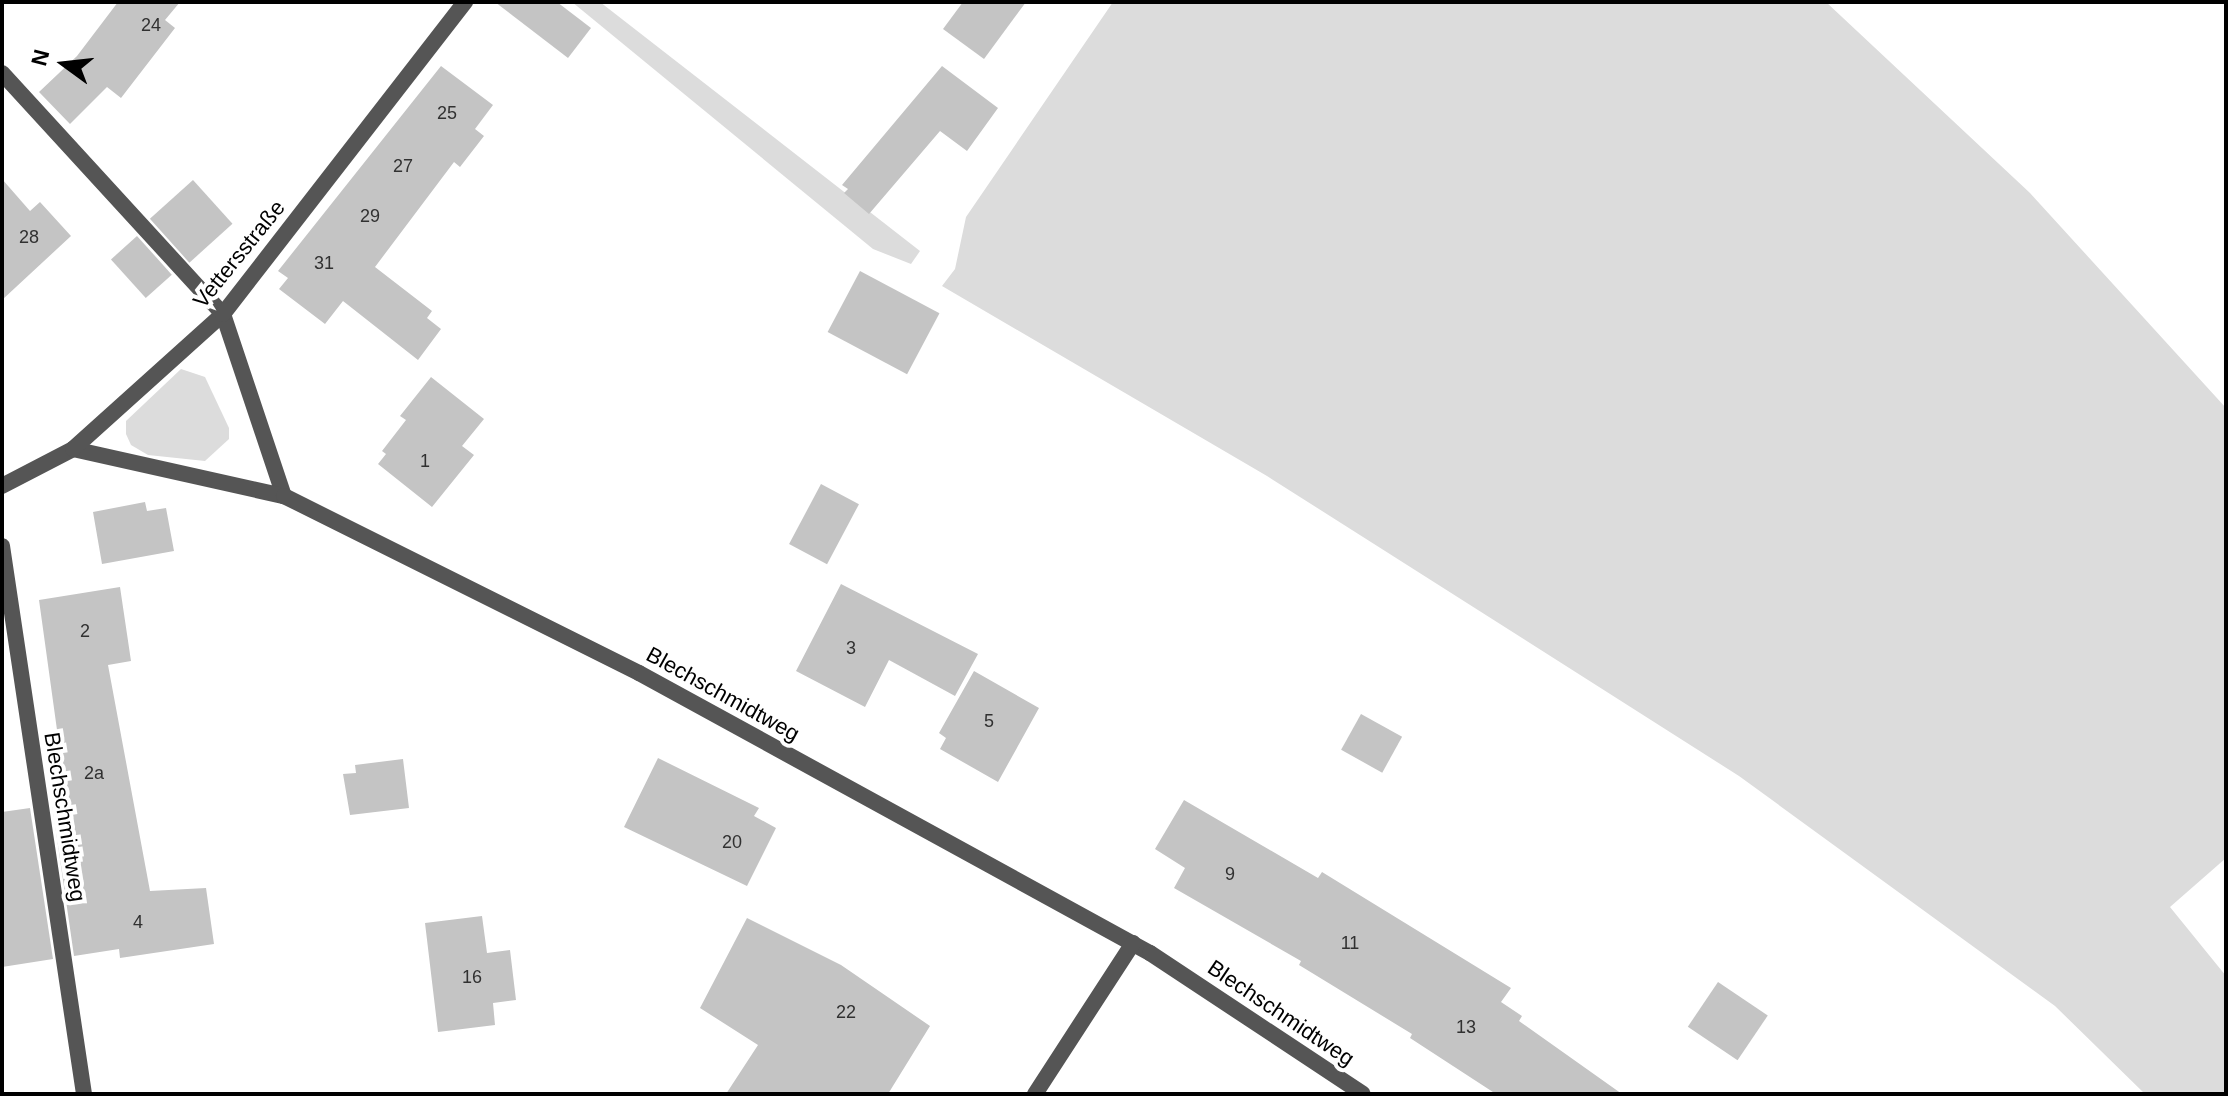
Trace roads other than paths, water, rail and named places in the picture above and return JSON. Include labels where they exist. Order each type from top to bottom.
[{"type":"street","name":"Vettersstraße","points":[[2,486],[73,449],[223,314],[465,2]]},
{"type":"street","points":[[2,73],[223,314],[284,496]]},
{"type":"street","name":"Blechschmidtweg","points":[[73,449],[284,496],[639,673],[1133,943],[1363,1094]]},
{"type":"street","name":"Blechschmidtweg","points":[[2,546],[84,1094]]},
{"type":"street","points":[[1035,1094],[1133,943]]}]
